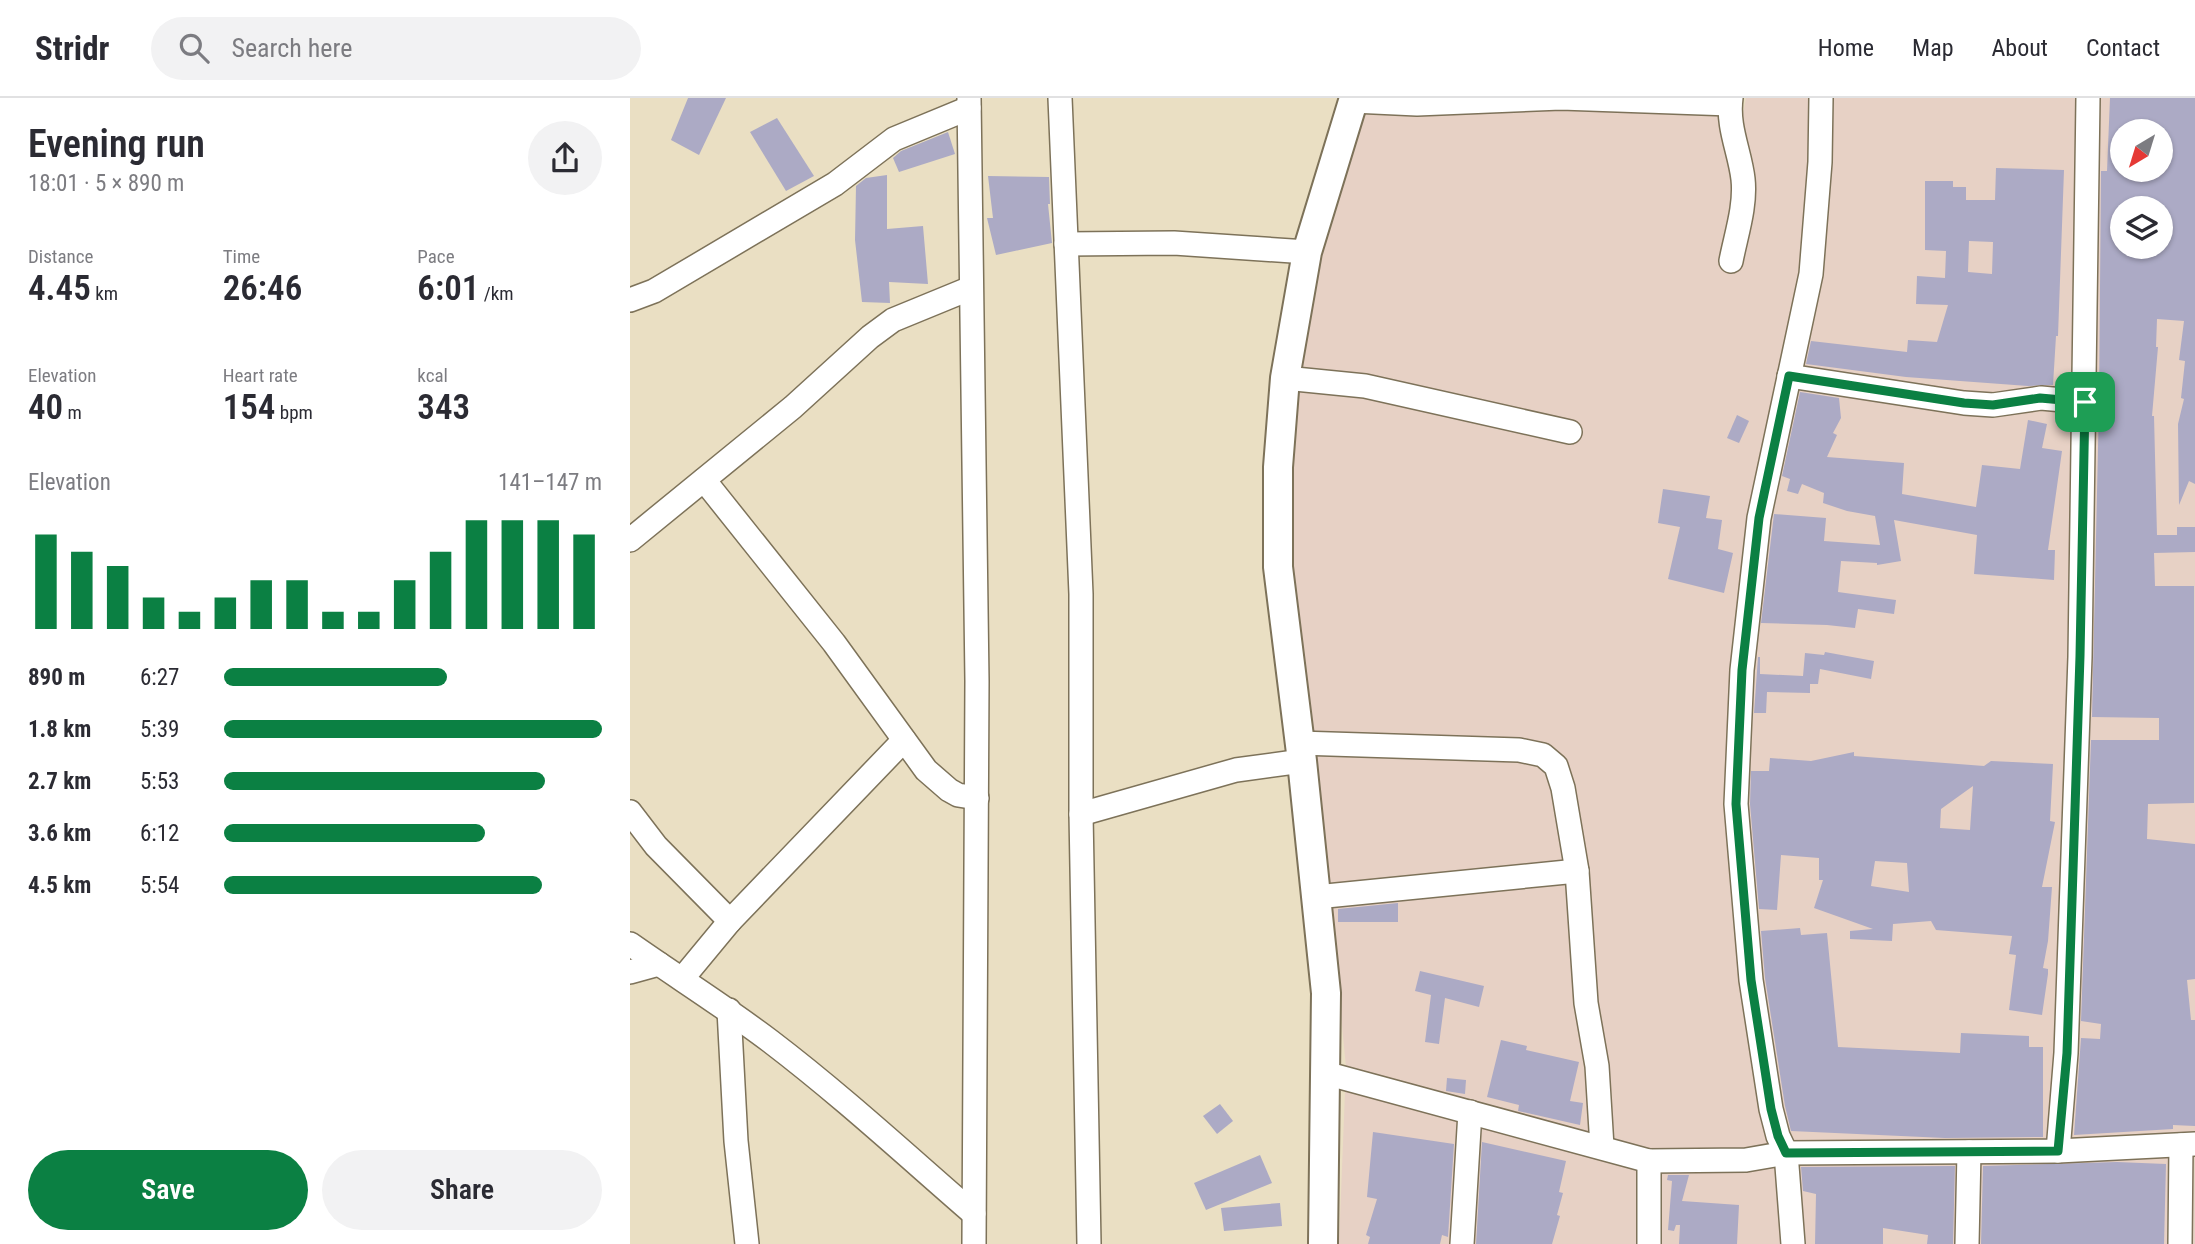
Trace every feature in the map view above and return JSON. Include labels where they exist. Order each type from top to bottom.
[{"type":"main road","points":[[1323,1244],[1326,993],[1301,752],[1278,567],[1278,467],[1285,378],[1307,251],[1353,99]]},
{"type":"street","points":[[1060,98],[1081,594],[1081,814],[1089,1244]]},
{"type":"street","points":[[1353,99],[1417,104],[1562,98],[1730,101],[1732,138],[1744,181],[1743,202],[1731,261]]},
{"type":"street","points":[[1793,1244],[1786,1153],[1771,1109],[1751,980],[1736,804],[1742,670],[1759,518],[1811,274],[1820,162],[1821,98]]},
{"type":"street","points":[[2058,1151],[2067,1053],[2080,670],[2088,98]]},
{"type":"street","points":[[630,300],[654,291],[835,184],[894,139],[969,103],[977,797],[974,1244]]},
{"type":"street","points":[[1066,244],[1174,243],[1307,251]]},
{"type":"street","points":[[630,540],[793,407],[870,337],[893,320],[971,288]]},
{"type":"street","points":[[1789,376],[1964,403],[1993,405],[2040,398],[2085,402]]},
{"type":"street","points":[[1285,378],[1365,386],[1570,432]]},
{"type":"street","points":[[704,481],[834,643],[926,770],[940,784],[958,795],[977,797]]},
{"type":"street","points":[[682,979],[730,921],[904,740]]},
{"type":"street","points":[[1081,814],[1301,752],[1519,750],[1543,755],[1556,766],[1563,788],[1577,871],[1586,1003],[1597,1066],[1602,1147]]},
{"type":"street","points":[[630,812],[656,846],[730,921]]},
{"type":"street","points":[[1316,897],[1577,871]]},
{"type":"street","points":[[630,944],[729,1010],[866,1120],[974,1214]]},
{"type":"street","points":[[630,972],[659,964]]},
{"type":"street","points":[[729,1010],[736,1141],[747,1244]]},
{"type":"street","points":[[1325,1073],[1649,1161],[1746,1160],[1786,1153],[2058,1151],[2188,1145],[2180,1244]]},
{"type":"street","points":[[1462,1244],[1470,1112]]},
{"type":"street","points":[[1967,1244],[1969,1152]]},
{"type":"street","points":[[1649,1161],[1649,1244]]},
{"type":"shaded area","points":[[1746,98],[2195,98],[2195,1244],[1339,1244],[1346,1067],[1314,737],[1279,498],[1297,308],[1360,107],[1743,114]]},
{"type":"building","points":[[688,98],[726,98],[699,155],[671,140]]},
{"type":"building","points":[[2110,98],[2195,98],[2195,484],[2189,481],[2179,505],[2178,424],[2184,399],[2181,398],[2185,361],[2179,360],[2184,321],[2157,319],[2158,347],[2152,416],[2157,535],[2177,535],[2177,527],[2195,527],[2195,552],[2154,553],[2155,586],[2194,586],[2194,803],[2148,804],[2147,839],[2195,844],[2195,979],[2187,980],[2191,1020],[2195,1020],[2195,1126],[2173,1125],[2173,1129],[2074,1135],[2081,1038],[2100,1039],[2101,1024],[2081,1021],[2091,740],[2159,740],[2159,718],[2092,717],[2101,171],[2107,171]]},
{"type":"building","points":[[777,118],[814,176],[786,191],[750,132]]},
{"type":"building","points":[[948,132],[955,154],[899,172],[893,158],[901,151]]},
{"type":"building","points":[[1996,168],[2064,170],[2058,336],[2053,385],[2028,386],[1906,377],[1806,364],[1811,341],[1907,352],[1908,340],[1937,342],[1948,305],[1916,304],[1917,276],[1945,278],[1946,251],[1925,250],[1925,181],[1953,181],[1953,187],[1966,187],[1966,200],[1995,200]],"holes":[[[1969,241],[1993,242],[1992,274],[1968,272]]]},
{"type":"building","points":[[887,175],[887,229],[923,226],[928,284],[889,282],[890,303],[862,302],[855,240],[856,186],[866,178]]},
{"type":"building","points":[[988,176],[1049,177],[1048,204],[1052,243],[996,255],[987,218],[993,218]]},
{"type":"building","points":[[1800,392],[1839,398],[1841,418],[1833,433],[1837,435],[1827,457],[1904,463],[1902,494],[1976,507],[1982,465],[2020,469],[2028,420],[2047,424],[2042,448],[2062,451],[2048,550],[2055,550],[2054,580],[1974,574],[1977,535],[1894,520],[1901,561],[1877,565],[1841,561],[1838,592],[1896,600],[1894,614],[1858,609],[1855,628],[1761,623],[1774,514],[1826,518],[1824,541],[1880,545],[1875,516],[1823,503],[1824,493],[1802,484],[1798,494],[1787,491],[1790,479],[1782,476]]},
{"type":"building","points":[[1737,415],[1749,421],[1739,443],[1727,438]]},
{"type":"building","points":[[1663,489],[1710,496],[1706,518],[1722,520],[1718,549],[1733,553],[1724,593],[1668,579],[1680,527],[1658,523]]},
{"type":"building","points":[[1825,652],[1874,661],[1871,679],[1820,669],[1818,684],[1810,684],[1810,693],[1767,692],[1766,713],[1754,713],[1758,657],[1760,674],[1803,676],[1805,653],[1824,655]]},
{"type":"building","points":[[1854,752],[1854,756],[1984,766],[1991,761],[2053,764],[2050,821],[2055,822],[2042,887],[2052,887],[2043,968],[2048,969],[2048,974],[2042,1015],[2009,1010],[2016,955],[2009,954],[2012,936],[1936,930],[1931,921],[1893,924],[1892,941],[1850,939],[1850,931],[1873,929],[1814,908],[1823,880],[1819,880],[1819,858],[1781,855],[1777,910],[1759,909],[1750,804],[1751,771],[1769,771],[1770,758],[1811,761]],"holes":[[[1973,786],[1970,830],[1940,828],[1941,809]],[[1875,861],[1907,863],[1909,892],[1871,886]]]},
{"type":"building","points":[[1398,903],[1398,922],[1338,922],[1338,909]]},
{"type":"building","points":[[1800,928],[1801,935],[1827,933],[1838,1047],[1960,1053],[1961,1033],[2029,1036],[2029,1047],[2043,1047],[2043,1137],[1945,1138],[1791,1131],[1765,978],[1761,931]]},
{"type":"building","points":[[1420,971],[1484,986],[1479,1007],[1445,998],[1439,1044],[1425,1042],[1431,995],[1415,991]]},
{"type":"building","points":[[1501,1040],[1527,1046],[1526,1050],[1579,1062],[1570,1101],[1583,1103],[1580,1125],[1518,1111],[1519,1105],[1487,1097]]},
{"type":"building","points":[[1447,1078],[1466,1080],[1465,1094],[1446,1091]]},
{"type":"building","points":[[1220,1104],[1233,1121],[1217,1134],[1203,1116]]},
{"type":"building","points":[[1373,1132],[1454,1144],[1448,1237],[1442,1235],[1440,1244],[1368,1244],[1370,1237],[1366,1235],[1377,1199],[1367,1197]]},
{"type":"building","points":[[1482,1142],[1566,1161],[1559,1192],[1563,1193],[1557,1215],[1560,1216],[1552,1244],[1476,1244]]},
{"type":"building","points":[[1260,1155],[1272,1183],[1206,1210],[1194,1183]]},
{"type":"building","points":[[2117,1162],[2166,1164],[2164,1244],[1981,1244],[1983,1166]]},
{"type":"building","points":[[1955,1166],[1953,1244],[1927,1244],[1928,1235],[1883,1228],[1883,1244],[1815,1244],[1816,1194],[1803,1191],[1801,1167]]},
{"type":"building","points":[[1668,1175],[1689,1175],[1682,1201],[1739,1205],[1737,1244],[1679,1244],[1680,1225],[1676,1225],[1674,1231],[1668,1230],[1672,1181],[1667,1180]]},
{"type":"building","points":[[1280,1203],[1282,1226],[1224,1231],[1221,1208]]},
{"type":"route","points":[[1789,376],[1964,403],[1993,405],[2040,398],[2085,402],[2067,1053],[2058,1151],[1786,1153],[1771,1109],[1751,980],[1736,804],[1742,670],[1759,518],[1789,376]]}]
